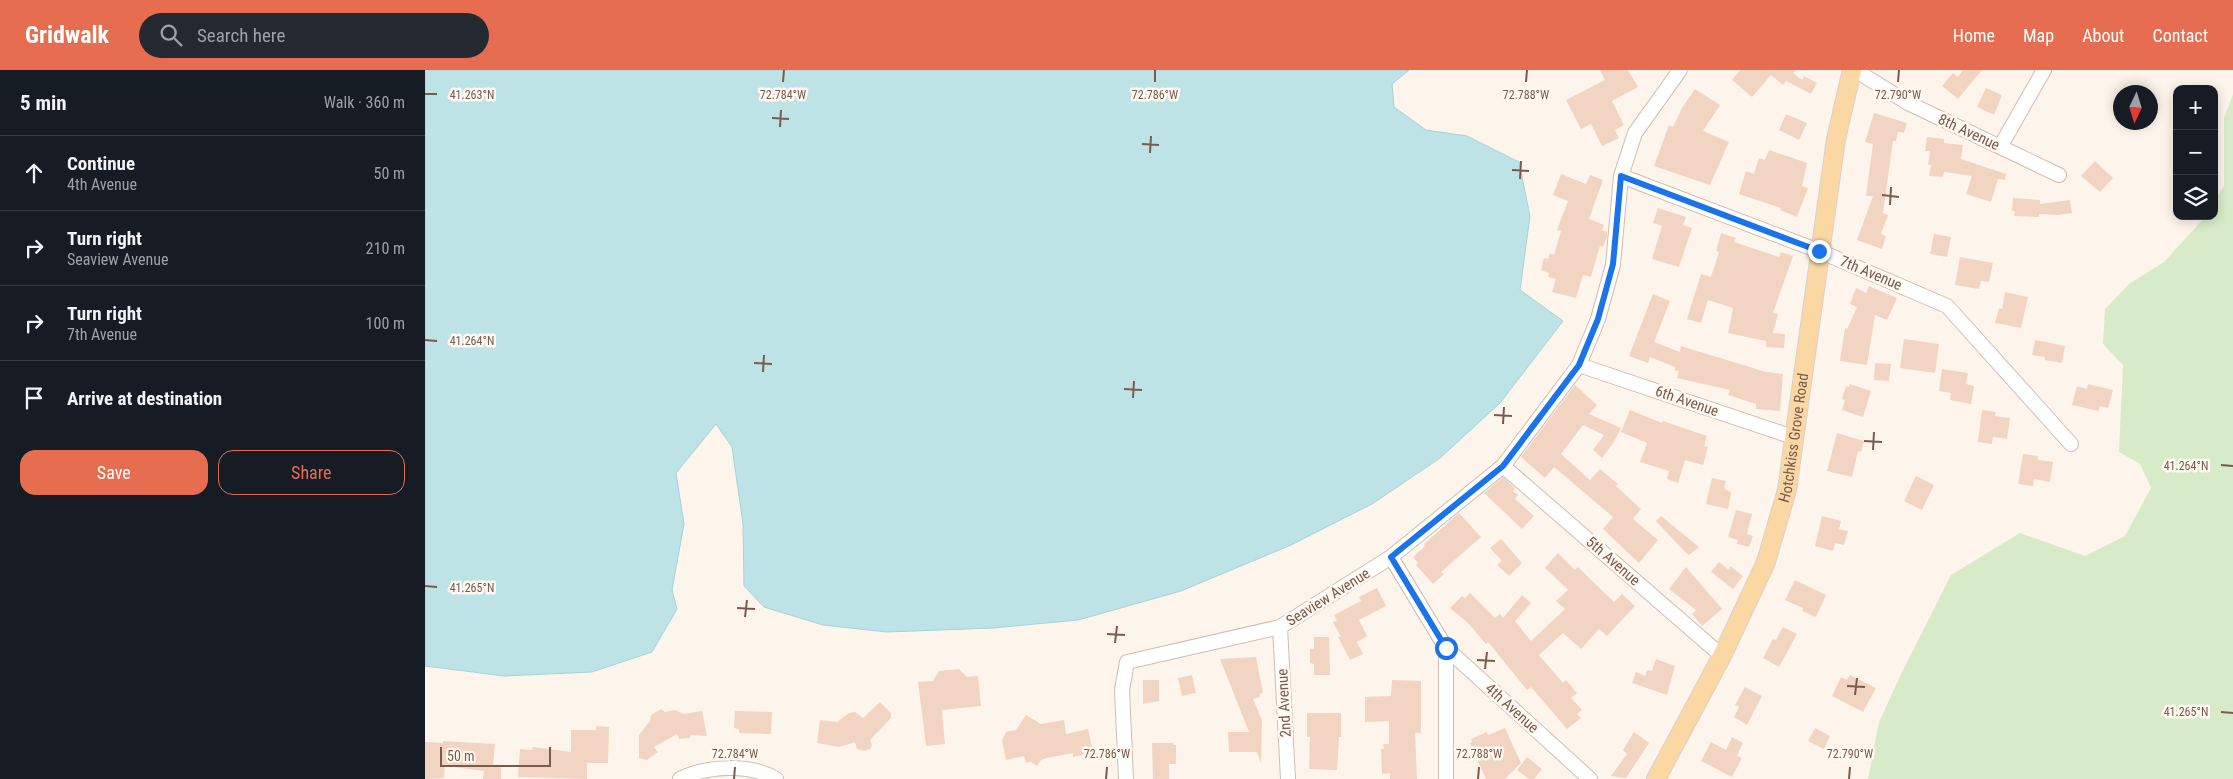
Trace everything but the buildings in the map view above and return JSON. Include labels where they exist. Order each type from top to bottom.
[{"type":"main road","name":"Hotchkiss Grove Road","points":[[1656,779],[1722,656],[1766,562],[1787,490],[1796,438],[1819,251],[1836,139],[1853,70]]},
{"type":"street","name":"Seaview Avenue","points":[[1126,779],[1121,690],[1127,662],[1280,627],[1391,557],[1503,466],[1579,365],[1598,319],[1613,264],[1621,176],[1635,133],[1681,70]]},
{"type":"street","name":"8th Avenue","points":[[1853,70],[1908,103],[2059,175]]},
{"type":"street","points":[[2000,146],[2043,70]]},
{"type":"street","name":"7th Avenue","points":[[1621,176],[1819,251],[1947,306],[2071,444]]},
{"type":"street","name":"6th Avenue","points":[[1579,365],[1796,438]]},
{"type":"street","name":"5th Avenue","points":[[1503,466],[1722,656]]},
{"type":"street","name":"4th Avenue","points":[[1391,557],[1446,648],[1590,779]]},
{"type":"street","name":"2nd Avenue","points":[[1280,627],[1288,779]]},
{"type":"street","points":[[1446,648],[1446,779]]},
{"type":"street","points":[[680,779],[695,772],[733,767],[776,779]]},
{"type":"green space","points":[[2233,94],[2233,779],[1868,779],[1879,722],[1951,575],[2020,533],[2085,556],[2125,536],[2151,488],[2140,464],[2119,452],[2123,365],[2103,344],[2105,309],[2129,284],[2164,262],[2202,220],[2218,220],[2218,196],[2224,186],[2224,118]]},
{"type":"water","points":[[425,70],[1409,70],[1392,84],[1394,107],[1426,130],[1467,136],[1519,162],[1530,216],[1520,290],[1563,321],[1500,403],[1440,458],[1372,504],[1291,545],[1181,591],[1078,620],[993,628],[887,632],[823,625],[764,607],[744,586],[743,524],[732,447],[716,424],[676,473],[684,524],[672,590],[677,609],[652,652],[592,672],[504,676],[425,666]]},
{"type":"route","points":[[1446,648],[1391,557],[1503,466],[1579,365],[1598,319],[1613,264],[1621,176],[1819,251]]}]
